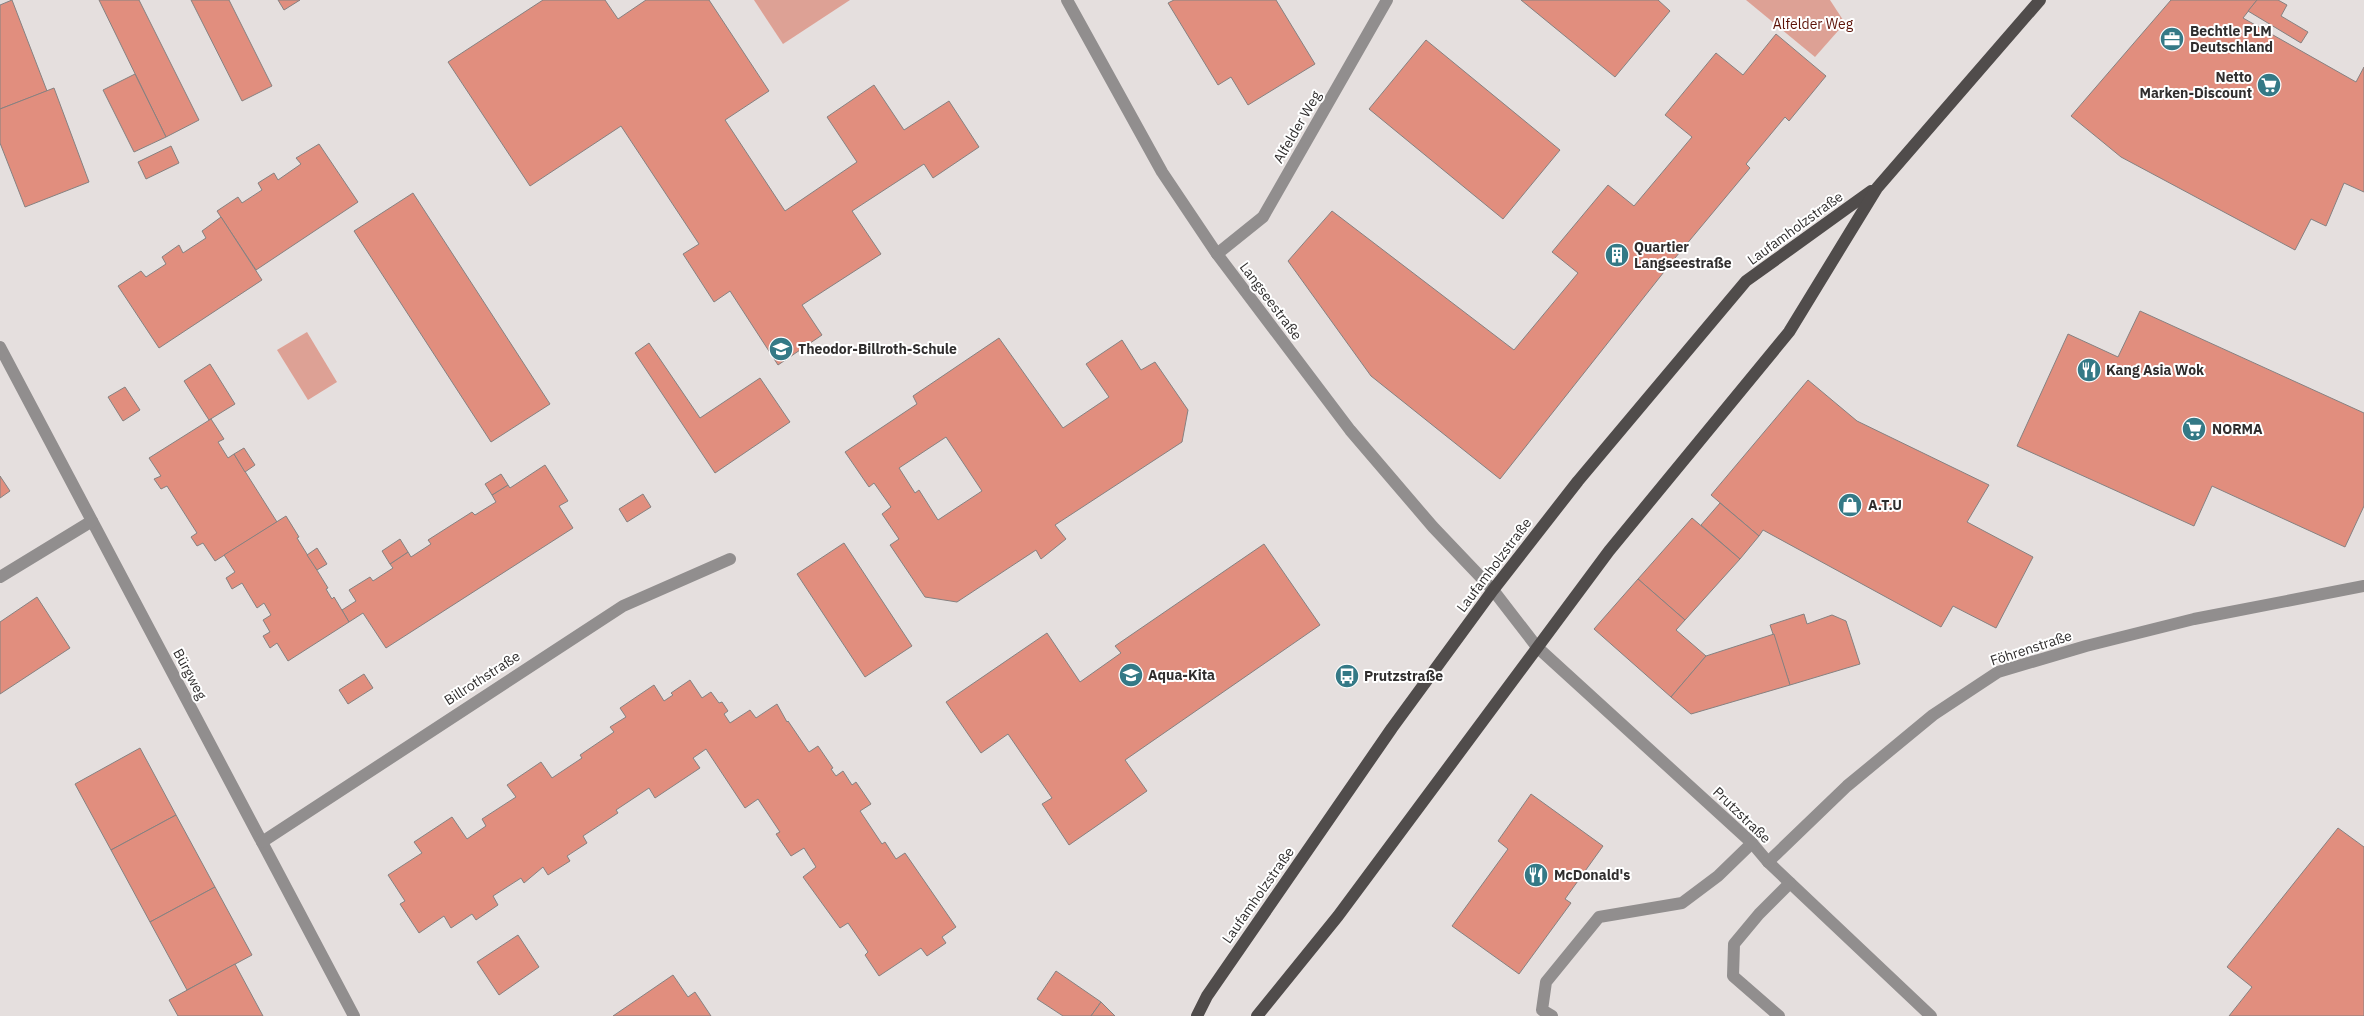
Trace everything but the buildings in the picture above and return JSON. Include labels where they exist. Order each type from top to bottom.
[{"type":"main road","name":"Laufamholzstraße","points":[[1258,1016],[1344,908],[1609,551],[1789,332],[1877,188],[2040,0]]},
{"type":"main road","name":"Laufamholzstraße","points":[[1197,1016],[1207,996],[1392,728],[1493,590],[1578,481],[1746,281],[1877,188]]},
{"type":"street","name":"Langseestraße","points":[[1067,0],[1162,172],[1217,254],[1350,430],[1433,526],[1493,590]]},
{"type":"street","name":"Alfelder Weg","points":[[1217,254],[1263,217],[1387,0]]},
{"type":"street","name":"Bürgweg","points":[[0,346],[354,1016]]},
{"type":"street","points":[[0,577],[92,521]]},
{"type":"street","name":"Billrothstraße","points":[[262,842],[623,606],[730,559]]},
{"type":"street","name":"Föhrenstraße","points":[[1768,862],[1854,780],[1933,715],[1998,672],[2086,646],[2194,619],[2364,586]]},
{"type":"street","name":"Prutzstraße","points":[[1493,590],[1537,647],[1752,843],[1768,862],[1931,1016]]},
{"type":"street","points":[[1552,1016],[1542,1010],[1546,982],[1599,917],[1682,903],[1718,876],[1752,843]]},
{"type":"street","points":[[1778,1016],[1733,976],[1734,944],[1759,914],[1790,883]]},
{"type":"green space","points":[[754,0],[850,0],[783,44]]},
{"type":"green space","name":"Alfelder Weg","points":[[1746,0],[1830,0],[1845,23],[1815,57]]},
{"type":"green space","points":[[307,332],[337,382],[308,400],[277,350]]},
{"type":"place","name":"Bechtle PLM Deutschland","points":[[2172,39]]},
{"type":"place","name":"Netto Marken-Discount","points":[[2269,85]]},
{"type":"place","name":"Quartier Langseestraße","points":[[1617,255]]},
{"type":"place","name":"Theodor-Billroth-Schule","points":[[781,349]]},
{"type":"place","name":"Kang Asia Wok","points":[[2089,370]]},
{"type":"place","name":"NORMA","points":[[2194,429]]},
{"type":"place","name":"A.T.U","points":[[1850,505]]},
{"type":"place","name":"Aqua-Kita","points":[[1131,675]]},
{"type":"place","name":"Prutzstraße","points":[[1347,676]]},
{"type":"place","name":"McDonald's","points":[[1536,875]]}]
